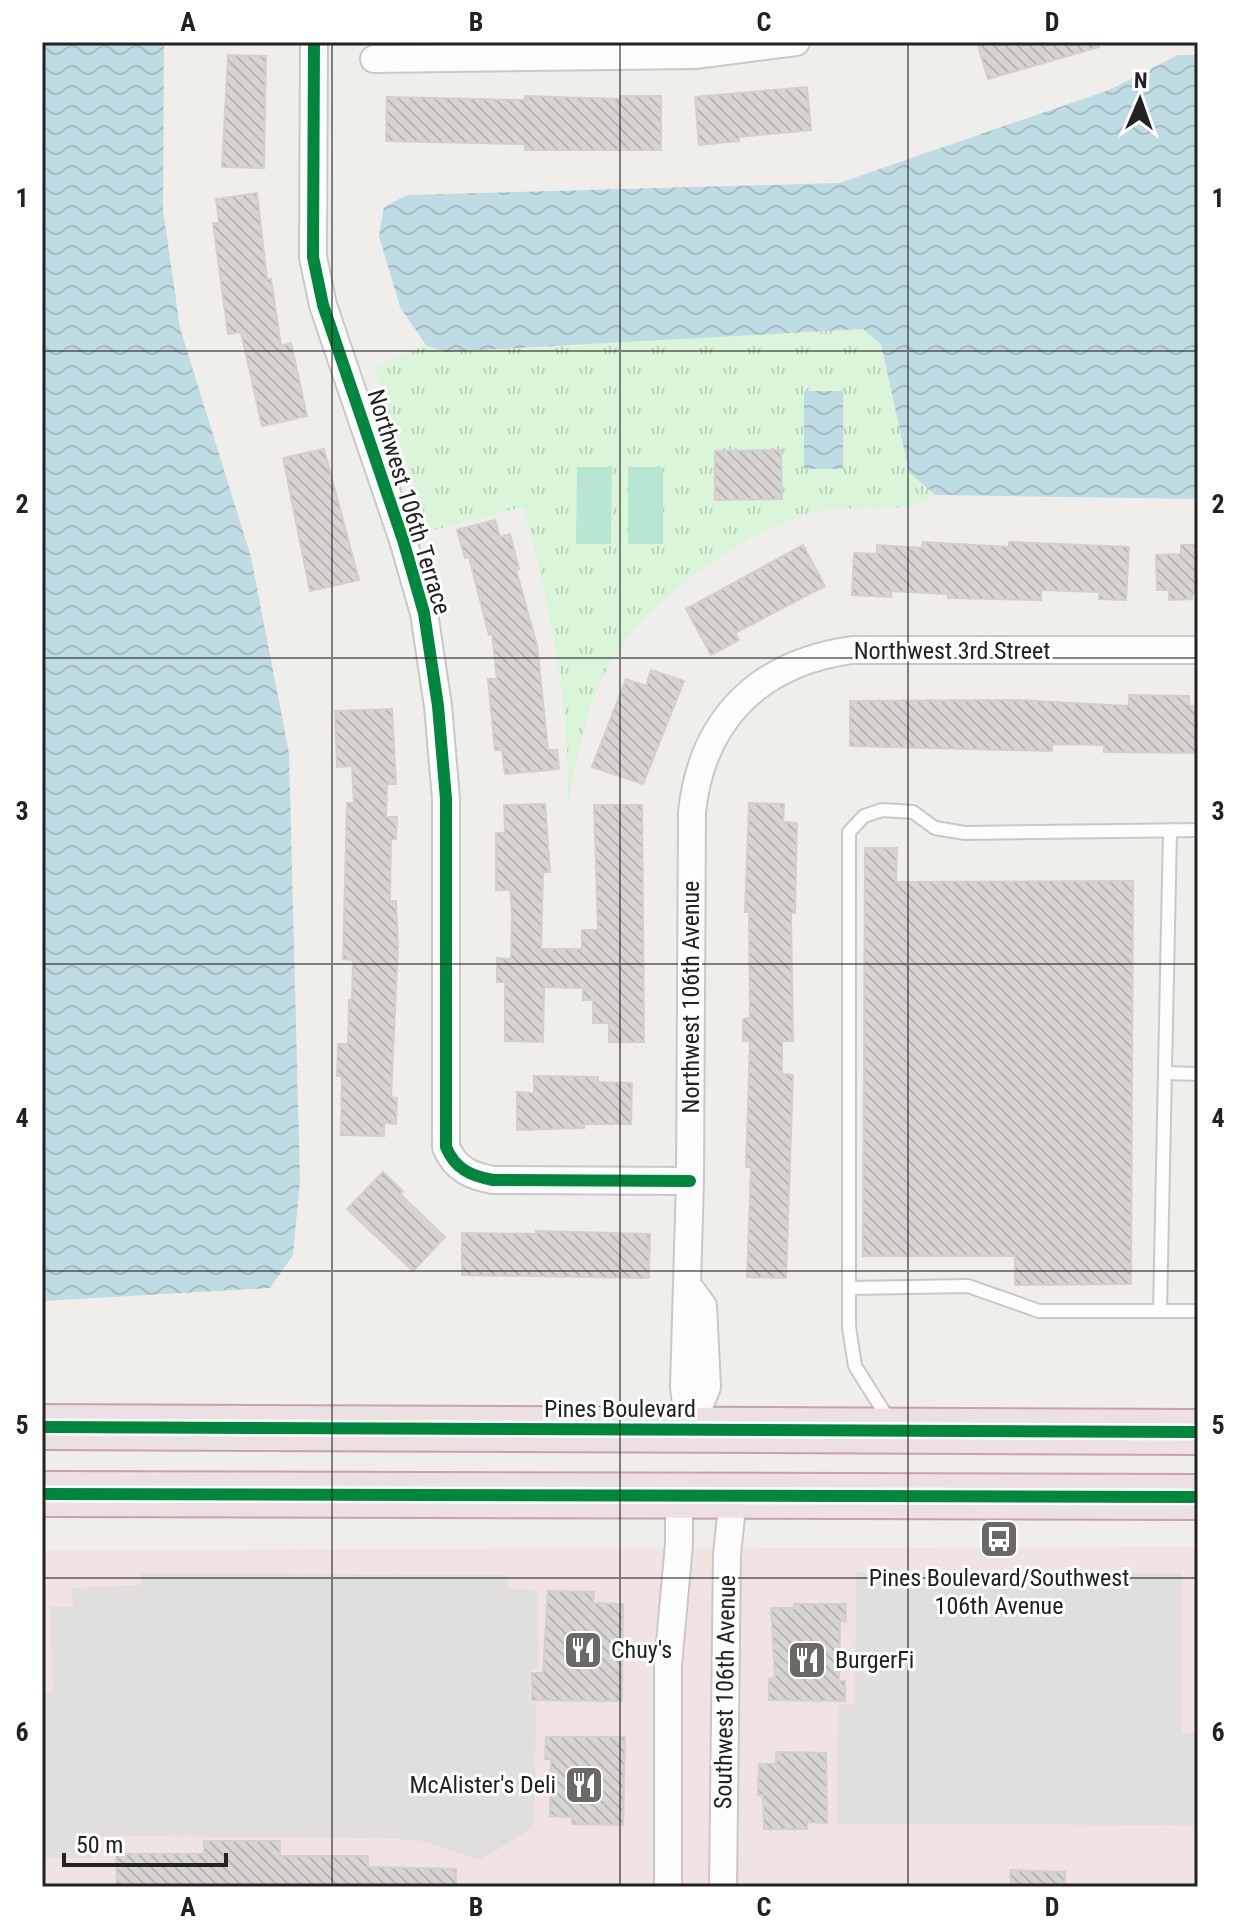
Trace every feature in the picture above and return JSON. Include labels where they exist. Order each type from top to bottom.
[{"type":"highway","name":"Pines Boulevard","points":[[42,1427],[792,1433],[1198,1432]]},
{"type":"highway","points":[[616,1497],[679,1448],[689,1431]]},
{"type":"highway","points":[[679,1497],[712,1468],[742,1450],[792,1433]]},
{"type":"highway","points":[[42,1494],[1198,1497]]},
{"type":"street","name":"Northwest 106th Terrace","points":[[314,42],[313,257],[323,305],[403,540],[424,613],[438,706],[446,799],[446,1147],[458,1167],[479,1178],[493,1180],[690,1181]]},
{"type":"street","points":[[374,59],[454,50],[695,55],[787,43]]},
{"type":"street","name":"Northwest 3rd Street","points":[[727,716],[758,685],[781,671],[816,657],[852,650],[1198,650]]},
{"type":"street","name":"Northwest 106th Avenue","points":[[689,1431],[707,1387],[708,1356],[703,1306],[687,1285],[692,812],[705,753],[727,716]]},
{"type":"street","points":[[668,1887],[668,1665],[679,1497]]},
{"type":"street","name":"Southwest 106th Avenue","points":[[723,1887],[727,1555],[733,1497]]},
{"type":"lane","points":[[897,1433],[855,1366],[850,1288],[849,832],[864,816],[882,810],[913,812],[935,828],[965,833],[1198,830]]},
{"type":"lane","points":[[1160,1311],[1170,830]]},
{"type":"lane","points":[[1166,1073],[1198,1074]]},
{"type":"lane","points":[[850,1288],[968,1286],[1039,1311],[1198,1311]]},
{"type":"shaded area","points":[[1198,1547],[1198,1887],[42,1887],[42,1550]]},
{"type":"shaded area","points":[[856,1572],[1182,1573],[1182,1733],[1198,1733],[1198,1825],[837,1824],[838,1705],[855,1704]]},
{"type":"shaded area","points":[[141,1573],[507,1575],[509,1589],[538,1590],[538,1670],[531,1670],[529,1703],[536,1703],[534,1826],[481,1860],[424,1841],[386,1838],[93,1836],[92,1858],[42,1858],[42,1692],[53,1692],[50,1606],[73,1607],[72,1588],[141,1585]]},
{"type":"green space","points":[[863,329],[881,344],[909,472],[935,495],[908,506],[831,509],[789,521],[732,549],[678,588],[632,633],[605,673],[584,729],[568,807],[566,730],[557,656],[523,507],[430,531],[374,367],[426,345],[445,352]]},
{"type":"green space","points":[[577,467],[612,467],[611,544],[576,544]]},
{"type":"green space","points":[[628,467],[663,467],[663,544],[628,544]]},
{"type":"water","points":[[42,42],[164,42],[163,210],[180,328],[251,557],[289,753],[300,1180],[293,1255],[270,1288],[42,1301]]},
{"type":"water","points":[[1178,55],[1198,55],[1198,499],[935,495],[909,472],[881,344],[863,329],[445,352],[426,345],[400,307],[379,236],[384,207],[407,195],[839,183],[1109,90]]},
{"type":"water","points":[[804,391],[843,391],[843,469],[804,469]]},
{"type":"building","points":[[977,42],[1099,42],[1099,47],[988,79]]},
{"type":"building","points":[[228,55],[266,56],[264,168],[222,167]]},
{"type":"building","points":[[807,87],[811,130],[739,137],[739,141],[699,145],[695,97]]},
{"type":"building","points":[[525,96],[620,99],[620,96],[661,96],[661,150],[525,150],[525,144],[386,141],[387,97],[525,100]]},
{"type":"building","points":[[257,193],[267,279],[271,279],[281,346],[291,343],[307,416],[262,426],[241,332],[228,334],[213,223],[219,223],[216,199]]},
{"type":"building","points":[[324,449],[359,580],[310,591],[283,458]]},
{"type":"building","points":[[781,450],[782,499],[715,500],[715,451]]},
{"type":"building","points":[[495,520],[500,537],[510,534],[519,569],[516,570],[537,645],[548,750],[557,750],[559,769],[505,774],[502,750],[495,750],[488,679],[497,679],[492,634],[489,635],[469,557],[465,558],[457,530]]},
{"type":"building","points":[[923,542],[1009,547],[1009,542],[1129,547],[1126,600],[1099,599],[1099,592],[1041,590],[1041,600],[948,598],[948,594],[891,591],[891,597],[852,595],[854,553],[877,554],[877,545],[922,548]]},
{"type":"building","points":[[803,545],[825,586],[735,633],[739,640],[711,655],[686,609]]},
{"type":"building","points":[[1181,545],[1198,545],[1198,593],[1192,594],[1192,599],[1169,600],[1169,590],[1157,590],[1156,555],[1181,554]]},
{"type":"building","points":[[651,670],[684,681],[643,784],[592,767],[626,679],[646,686]]},
{"type":"building","points":[[1129,695],[1189,696],[1189,706],[1198,706],[1198,753],[1104,752],[1104,745],[1052,744],[1052,751],[850,746],[850,701],[1018,700],[1129,706]]},
{"type":"building","points":[[392,709],[396,784],[387,784],[386,817],[397,817],[396,839],[391,839],[390,901],[396,901],[398,946],[391,1097],[397,1098],[396,1124],[384,1123],[384,1136],[341,1135],[342,1076],[337,1076],[338,1044],[348,1044],[353,960],[343,959],[347,803],[354,803],[352,766],[337,767],[335,711]]},
{"type":"building","points":[[749,803],[784,804],[783,822],[797,823],[795,913],[791,913],[793,1041],[782,1041],[782,1074],[793,1075],[786,1278],[747,1277],[751,1167],[746,1167],[750,1041],[743,1041],[743,1019],[750,1018],[749,912],[745,912]]},
{"type":"building","points":[[545,804],[550,872],[543,872],[541,949],[582,949],[582,930],[598,930],[594,805],[642,805],[644,1042],[609,1042],[609,1023],[593,1023],[593,1000],[583,1000],[583,988],[544,987],[543,1042],[505,1041],[505,982],[497,982],[497,958],[511,959],[512,914],[510,890],[496,890],[496,833],[505,833],[504,805]]},
{"type":"building","points":[[865,848],[897,848],[896,882],[1133,881],[1131,1284],[1015,1285],[1015,1256],[863,1256]]},
{"type":"building","points":[[534,1076],[598,1077],[598,1082],[632,1083],[631,1124],[584,1124],[584,1128],[517,1130],[517,1092],[534,1093]]},
{"type":"building","points":[[383,1172],[403,1191],[400,1194],[445,1237],[413,1271],[347,1209]]},
{"type":"building","points":[[536,1231],[650,1234],[649,1278],[462,1275],[462,1233],[536,1234]]},
{"type":"building","name":"Chuy's","points":[[548,1591],[594,1592],[593,1603],[623,1604],[622,1701],[532,1700],[532,1673],[543,1673]]},
{"type":"building","name":"BurgerFi","points":[[794,1604],[846,1604],[846,1621],[840,1621],[839,1681],[845,1681],[845,1701],[769,1700],[769,1679],[775,1678],[771,1608],[794,1608]]},
{"type":"building","name":"McAlister's Deli","points":[[546,1737],[625,1737],[623,1825],[572,1824],[572,1817],[550,1816],[551,1759],[545,1759]]},
{"type":"building","points":[[776,1752],[826,1753],[827,1823],[807,1822],[807,1829],[764,1829],[763,1795],[758,1795],[759,1764],[776,1764]]},
{"type":"building","points":[[204,1841],[280,1841],[280,1856],[368,1856],[368,1867],[456,1869],[456,1887],[117,1887],[116,1854],[204,1854]]},
{"type":"building","points":[[1010,1870],[1065,1872],[1065,1887],[1011,1887]]},
{"type":"cycle path","points":[[314,42],[313,257],[323,305],[403,540],[424,613],[438,706],[446,799],[446,1147],[454,1161],[465,1170],[493,1180],[690,1181]]},
{"type":"cycle path","points":[[42,1427],[1198,1432]]},
{"type":"cycle path","points":[[42,1494],[1198,1497]]},
{"type":"place","name":"Pines Boulevard/Southwest 106th Avenue","points":[[999,1539]]},
{"type":"place","name":"Chuy's","points":[[583,1650]]},
{"type":"place","name":"BurgerFi","points":[[807,1660]]},
{"type":"place","name":"McAlister's Deli","points":[[584,1785]]}]
